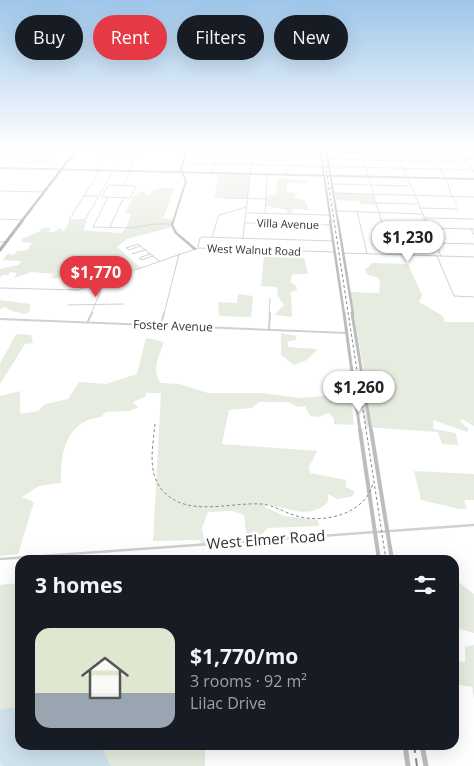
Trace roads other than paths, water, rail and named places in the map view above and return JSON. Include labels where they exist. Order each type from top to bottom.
[{"type":"main road","points":[[0,250],[50,185]]},
{"type":"main road","points":[[185,185],[172,224],[176,233],[196,248]]},
{"type":"main road","points":[[324,185],[378,555]]},
{"type":"main road","points":[[332,185],[391,555]]},
{"type":"main road","points":[[337,264],[344,264]]},
{"type":"main road","points":[[406,750],[408,766]]},
{"type":"main road","points":[[423,750],[426,766]]},
{"type":"street","points":[[89,185],[69,220],[85,220],[105,185]]},
{"type":"street","points":[[109,185],[123,186],[136,186],[130,198],[102,197],[109,185]]},
{"type":"street","points":[[243,238],[249,185]]},
{"type":"street","points":[[265,213],[267,185]]},
{"type":"street","points":[[361,185],[410,186],[441,256]]},
{"type":"street","points":[[371,185],[391,254]]},
{"type":"street","points":[[448,185],[457,203]]},
{"type":"street","points":[[0,191],[44,192]]},
{"type":"street","points":[[333,193],[474,196]]},
{"type":"street","points":[[83,196],[98,196]]},
{"type":"street","points":[[108,197],[93,227],[131,228],[155,224],[172,224]]},
{"type":"street","points":[[109,228],[124,197]]},
{"type":"street","points":[[225,198],[266,199]]},
{"type":"street","points":[[376,203],[418,204]]},
{"type":"street","points":[[212,237],[219,215],[247,207]]},
{"type":"street","points":[[419,208],[457,209]]},
{"type":"street","points":[[336,211],[422,214]]},
{"type":"street","points":[[357,212],[367,254]]},
{"type":"street","points":[[246,213],[329,215]]},
{"type":"street","points":[[424,218],[474,219]]},
{"type":"street","points":[[0,219],[23,220]]},
{"type":"street","name":"Villa Avenue","points":[[245,223],[331,225]]},
{"type":"street","points":[[428,228],[474,229]]},
{"type":"street","points":[[471,229],[474,235]]},
{"type":"street","points":[[196,248],[201,238],[212,237],[333,241]]},
{"type":"street","points":[[0,242],[6,242]]},
{"type":"street","points":[[435,243],[474,244]]},
{"type":"street","points":[[140,246],[159,261]]},
{"type":"street","name":"West Walnut Road","points":[[0,288],[74,290],[196,248],[335,252]]},
{"type":"street","points":[[132,254],[145,250]]},
{"type":"street","points":[[343,252],[474,257]]},
{"type":"street","points":[[150,254],[139,258],[142,260],[153,256]]},
{"type":"street","points":[[161,325],[179,254]]},
{"type":"street","points":[[437,256],[454,296],[474,297]]},
{"type":"street","points":[[88,322],[103,288],[101,282]]},
{"type":"street","points":[[269,330],[270,298]]},
{"type":"street","points":[[68,305],[124,304]]},
{"type":"street","name":"Foster Avenue","points":[[0,318],[347,333]]},
{"type":"street","name":"West Elmer Road","points":[[56,555],[474,526]]},
{"type":"street","name":"West Elmer Road","points":[[0,559],[15,558]]},
{"type":"water","points":[[15,707],[15,750],[104,750],[111,766],[3,766],[0,760],[0,710]]},
{"type":"railway","points":[[328,185],[385,555]]},
{"type":"railway","points":[[155,424],[152,451],[155,478],[165,493],[186,505],[211,507],[261,504],[293,515],[319,519],[342,514],[353,509],[369,494],[373,483]]},
{"type":"railway","points":[[415,750],[417,766]]}]
